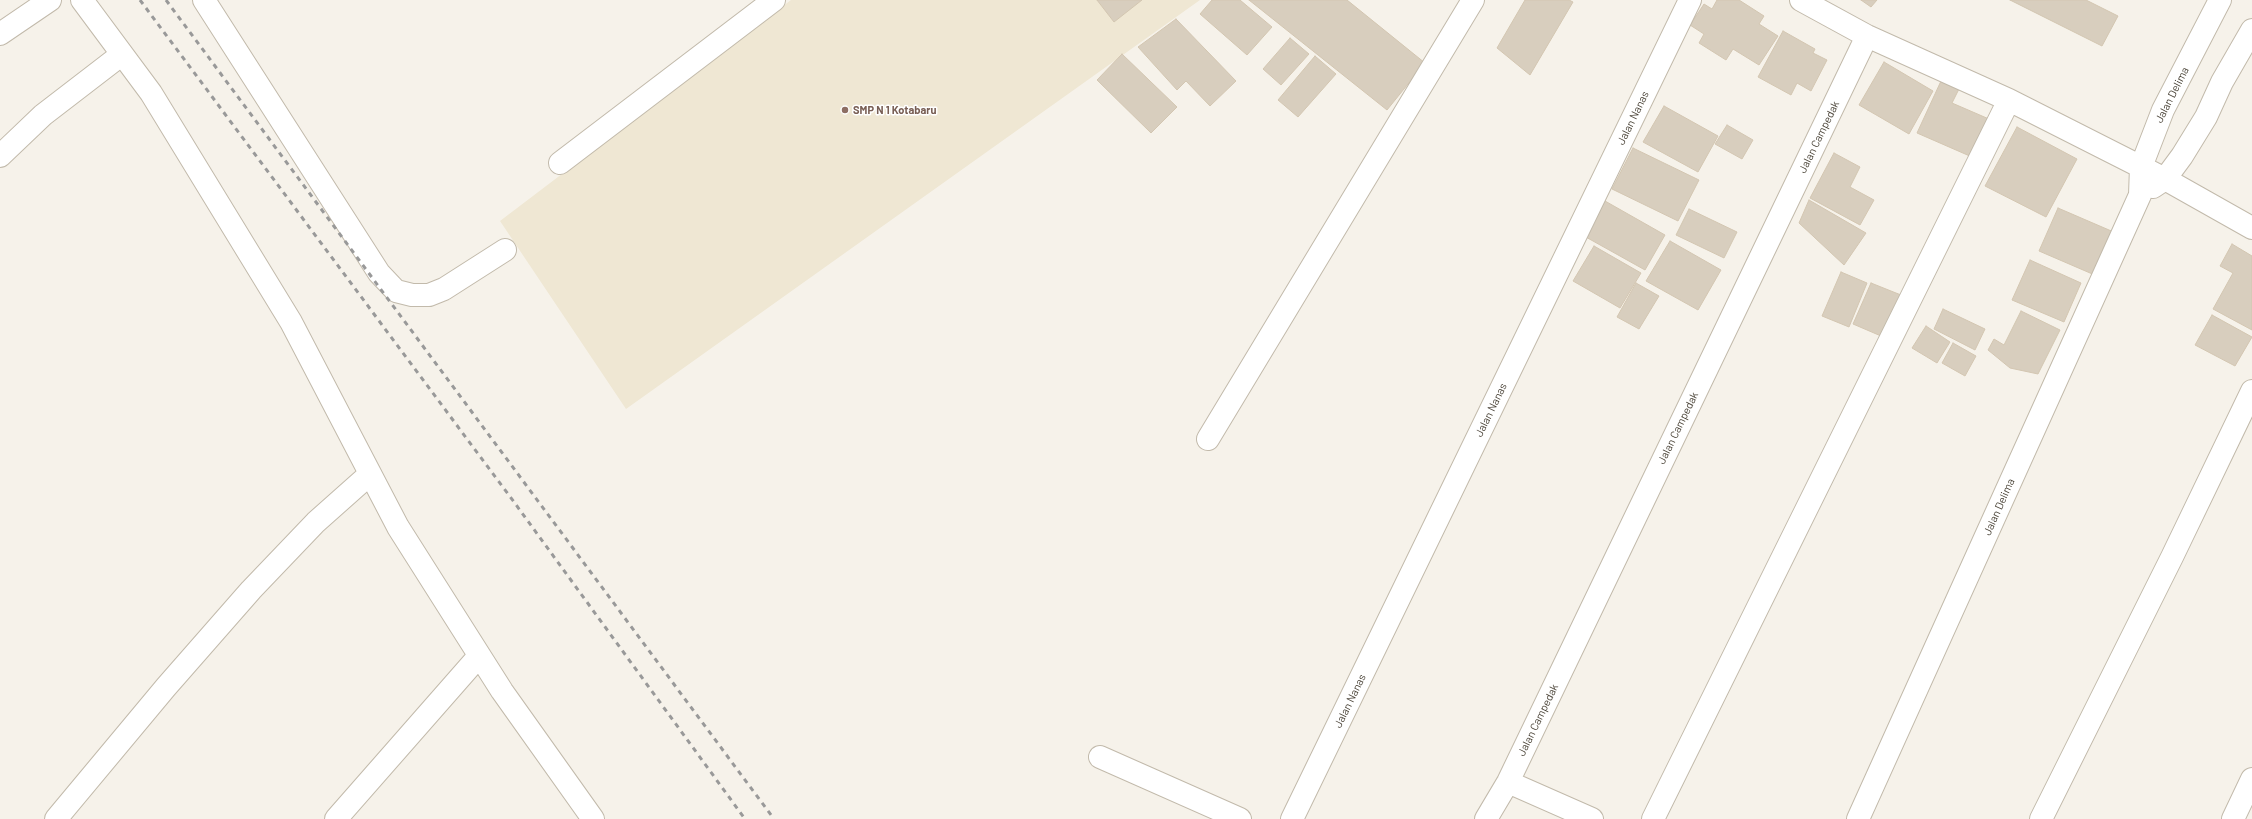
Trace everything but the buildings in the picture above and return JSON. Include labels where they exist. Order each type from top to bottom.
[{"type":"street","points":[[0,34],[50,0]]},
{"type":"street","points":[[82,0],[121,55],[151,93],[292,322],[398,527],[502,691],[593,819]]},
{"type":"street","points":[[204,0],[379,273],[396,291],[412,295],[429,295],[444,289],[505,250]]},
{"type":"street","points":[[560,163],[774,0]]},
{"type":"street","points":[[1208,439],[1473,0]]},
{"type":"street","name":"Jalan Nanas","points":[[1292,819],[1690,0]]},
{"type":"street","points":[[1801,0],[1867,36],[2009,100],[2165,178],[2252,228]]},
{"type":"street","name":"Jalan Delima","points":[[1858,819],[2140,195],[2141,167],[2163,110],[2220,0]]},
{"type":"street","points":[[2140,195],[2165,178],[2182,156],[2206,117],[2222,82],[2252,30]]},
{"type":"street","name":"Jalan Campedak","points":[[1486,819],[1508,782],[1867,36]]},
{"type":"street","points":[[0,156],[43,115],[121,55]]},
{"type":"street","points":[[1653,819],[2009,100]]},
{"type":"street","points":[[2040,819],[2168,564],[2252,391]]},
{"type":"street","points":[[56,819],[171,681],[246,596],[316,522],[370,474]]},
{"type":"street","points":[[336,819],[479,656]]},
{"type":"street","points":[[1100,757],[1240,819]]},
{"type":"street","points":[[2233,819],[2252,779]]},
{"type":"street","points":[[1508,782],[1592,819]]},
{"type":"shaded area","name":"SMP N 1 Kotabaru","points":[[791,0],[1200,0],[626,409],[500,221]]},
{"type":"railway","points":[[140,0],[514,502],[745,819]]},
{"type":"railway","points":[[166,0],[774,819]]},
{"type":"place","name":"SMP N 1 Kotabaru","points":[[845,110]]}]
